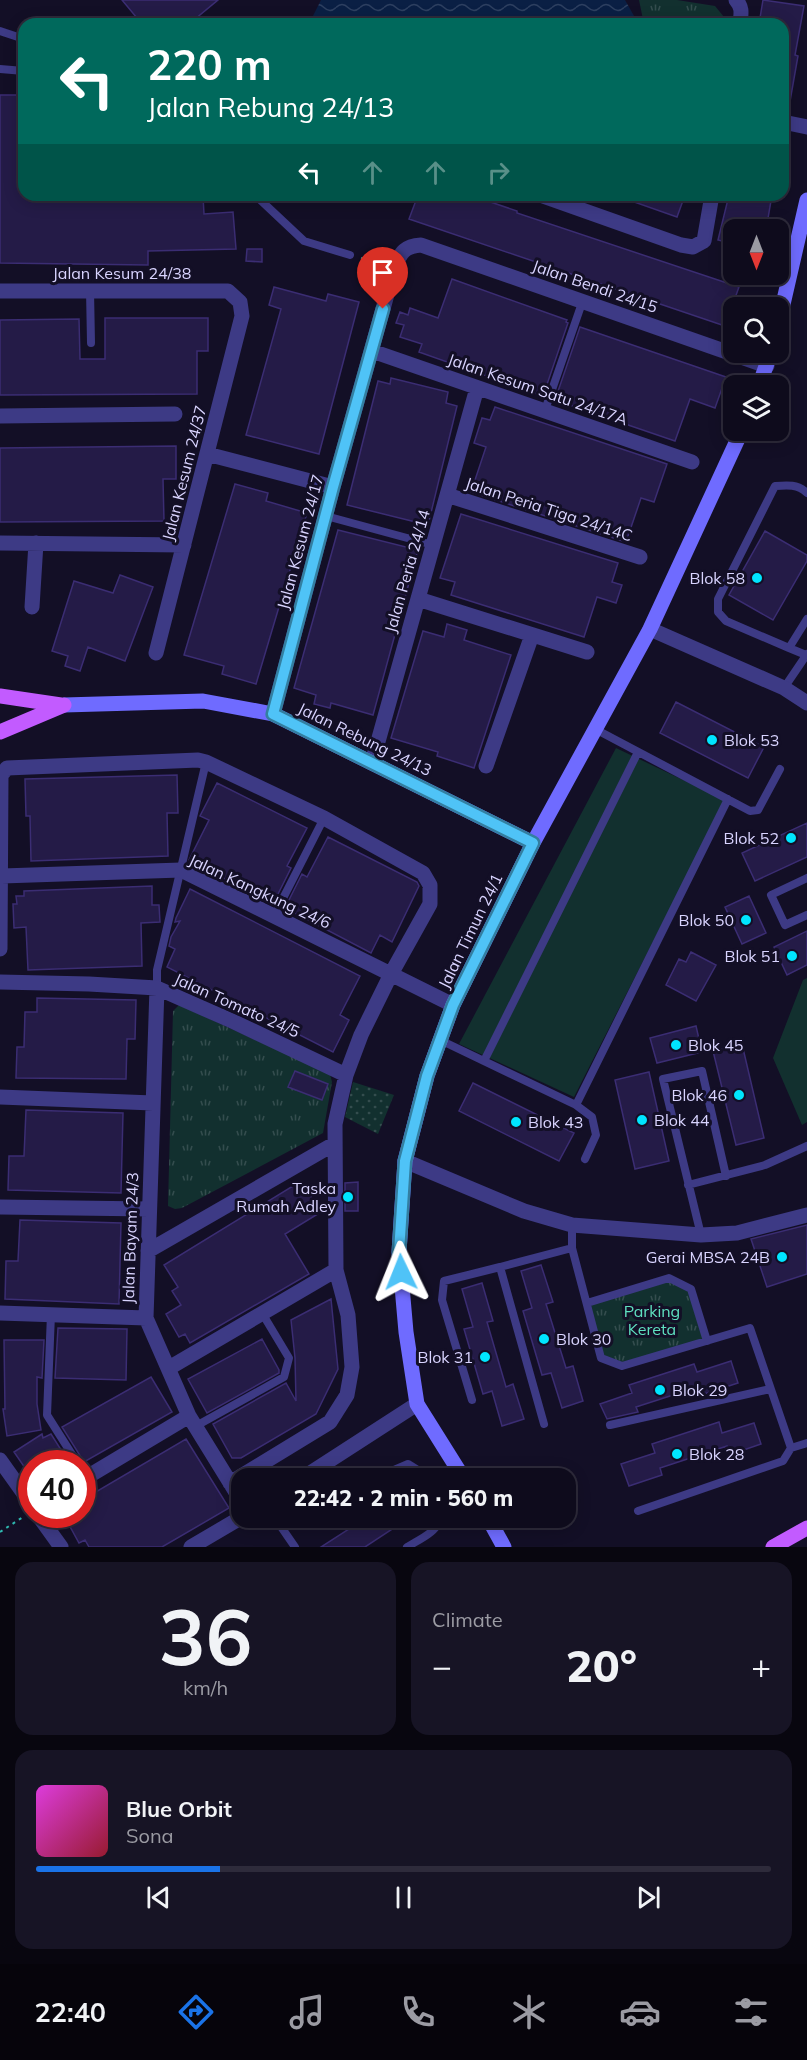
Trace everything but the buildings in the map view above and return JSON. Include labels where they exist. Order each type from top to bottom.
[{"type":"main road","points":[[0,696],[64,705]]},
{"type":"main road","points":[[0,732],[64,705]]},
{"type":"main road","points":[[773,1547],[807,1528]]},
{"type":"street","points":[[736,0],[740,5],[741,18]]},
{"type":"street","points":[[789,123],[807,127]]},
{"type":"street","points":[[785,297],[807,200]]},
{"type":"street","points":[[557,201],[681,245],[693,247],[704,241],[711,201]]},
{"type":"street","name":"Jalan Bendi 24/15","points":[[411,246],[421,245],[723,344]]},
{"type":"street","name":"Jalan Kesum 24/17","points":[[273,714],[395,266],[402,251],[411,246]]},
{"type":"street","name":"Jalan Kesum 24/38","points":[[0,291],[228,291],[240,302]]},
{"type":"street","name":"Jalan Kesum 24/37","points":[[156,653],[242,316],[240,302]]},
{"type":"street","name":"Jalan Kesum Satu 24/17A","points":[[372,351],[692,462]]},
{"type":"street","name":"Jalan Peria 24/14","points":[[372,763],[477,388]]},
{"type":"street","points":[[0,416],[175,414]]},
{"type":"street","name":"Jalan Timun 24/1","points":[[457,1468],[417,1404],[406,1332],[399,1252],[405,1161],[427,1076],[453,1005],[533,843],[650,629],[738,441]]},
{"type":"street","points":[[207,454],[333,487]]},
{"type":"street","name":"Jalan Peria Tiga 24/14C","points":[[447,495],[640,557]]},
{"type":"street","points":[[0,543],[184,545]]},
{"type":"street","points":[[32,607],[36,543]]},
{"type":"street","points":[[418,599],[587,652]]},
{"type":"street","points":[[650,629],[784,688],[807,703]]},
{"type":"street","points":[[486,766],[532,634]]},
{"type":"street","name":"Jalan Rebung 24/13","points":[[64,705],[203,701],[273,714],[533,843]]},
{"type":"street","points":[[0,949],[2,775],[7,768],[198,760],[206,762],[324,818],[423,873],[430,885],[430,904],[391,974],[361,1035],[346,1075],[335,1124],[336,1270],[349,1325],[352,1367],[347,1395],[330,1422],[230,1483]]},
{"type":"street","name":"Jalan Kangkung 24/6","points":[[2,876],[181,870],[453,1005]]},
{"type":"street","name":"Jalan Tomato 24/5","points":[[0,982],[157,988],[346,1075]]},
{"type":"street","name":"Jalan Bayam 24/3","points":[[157,988],[146,1318],[193,1421],[230,1483]]},
{"type":"street","points":[[0,1097],[153,1103]]},
{"type":"street","points":[[148,1251],[334,1144]]},
{"type":"street","points":[[405,1161],[524,1211],[572,1225],[701,1235],[737,1233],[807,1215]]},
{"type":"street","points":[[0,1207],[149,1209]]},
{"type":"street","points":[[169,1368],[336,1270]]},
{"type":"street","points":[[0,1313],[146,1318]]},
{"type":"street","points":[[318,1468],[417,1404]]},
{"type":"street","points":[[96,1470],[193,1421]]},
{"type":"street","points":[[0,1460],[18,1490]]},
{"type":"street","points":[[191,1547],[231,1523]]},
{"type":"street","points":[[45,1528],[61,1547]]},
{"type":"street","points":[[494,1528],[504,1547]]},
{"type":"lane","points":[[0,30],[18,37]]},
{"type":"lane","points":[[0,69],[18,70]]},
{"type":"lane","points":[[261,201],[304,241],[350,255]]},
{"type":"lane","points":[[90,290],[91,343]]},
{"type":"lane","points":[[544,410],[583,300]]},
{"type":"lane","points":[[784,688],[806,655],[726,621],[718,612],[718,599],[775,486],[790,484],[807,493]]},
{"type":"lane","points":[[326,516],[433,545]]},
{"type":"lane","points":[[789,648],[807,619]]},
{"type":"lane","points":[[595,729],[750,811],[758,810],[780,769]]},
{"type":"lane","points":[[484,1061],[638,752]]},
{"type":"lane","points":[[157,988],[157,970],[206,762]]},
{"type":"lane","points":[[576,1104],[728,799]]},
{"type":"lane","points":[[274,916],[324,818]]},
{"type":"lane","points":[[807,878],[771,895],[785,925],[807,915]]},
{"type":"lane","points":[[440,1040],[576,1104],[592,1117],[596,1135],[585,1159]]},
{"type":"lane","points":[[701,1235],[663,1079],[702,1071],[726,1176]]},
{"type":"lane","points":[[688,1185],[765,1165],[807,1146]]},
{"type":"lane","points":[[572,1225],[572,1248],[601,1358],[622,1366],[750,1328],[790,1448]]},
{"type":"lane","points":[[472,1400],[442,1300],[444,1281],[572,1248]]},
{"type":"lane","points":[[500,1267],[544,1424]]},
{"type":"lane","points":[[587,1303],[669,1278],[691,1289],[707,1341]]},
{"type":"lane","points":[[193,1421],[284,1377],[289,1358],[262,1313]]},
{"type":"lane","points":[[51,1314],[47,1415],[69,1450]]},
{"type":"lane","points":[[610,1425],[770,1389]]},
{"type":"lane","points":[[638,1511],[783,1461],[790,1448],[807,1443]]},
{"type":"lane","points":[[399,1468],[408,1464],[414,1468]]},
{"type":"lane","points":[[282,1528],[295,1547]]},
{"type":"lane","points":[[407,1547],[435,1528]]},
{"type":"path","points":[[350,255],[395,266]]},
{"type":"path","points":[[0,1532],[18,1520]]},
{"type":"green space","points":[[639,0],[677,0],[715,6],[724,17],[724,18],[643,18]]},
{"type":"green space","points":[[616,748],[725,800],[574,1097],[459,1044]]},
{"type":"green space","points":[[807,978],[807,1122],[802,1125],[773,1058],[803,980]]},
{"type":"green space","points":[[179,1005],[330,1074],[332,1082],[323,1133],[182,1208],[175,1209],[168,1206],[173,1011]]},
{"type":"green space","points":[[353,1082],[394,1095],[378,1134],[345,1117]]},
{"type":"green space","name":"Parking Kereta","points":[[669,1278],[691,1289],[707,1341],[622,1366],[601,1358],[587,1303]]},
{"type":"water","points":[[321,0],[625,0],[634,16],[633,18],[314,18]]},
{"type":"place","name":"Blok 58","points":[[757,578]]},
{"type":"place","name":"Blok 53","points":[[712,740]]},
{"type":"place","name":"Blok 52","points":[[791,838]]},
{"type":"place","name":"Blok 50","points":[[746,920]]},
{"type":"place","name":"Blok 51","points":[[792,956]]},
{"type":"place","name":"Blok 45","points":[[676,1045]]},
{"type":"place","name":"Blok 46","points":[[739,1095]]},
{"type":"place","name":"Blok 44","points":[[642,1120]]},
{"type":"place","name":"Blok 43","points":[[516,1122]]},
{"type":"place","name":"Taska Rumah Adley","points":[[348,1197]]},
{"type":"place","name":"Gerai MBSA 24B","points":[[782,1257]]},
{"type":"place","name":"Blok 30","points":[[544,1339]]},
{"type":"place","name":"Blok 31","points":[[485,1357]]},
{"type":"place","name":"Blok 29","points":[[660,1390]]},
{"type":"place","name":"Blok 28","points":[[677,1454]]},
{"type":"route","points":[[383,309],[273,714],[533,843],[453,1005],[427,1076],[405,1161],[399,1252],[401,1272]]}]
